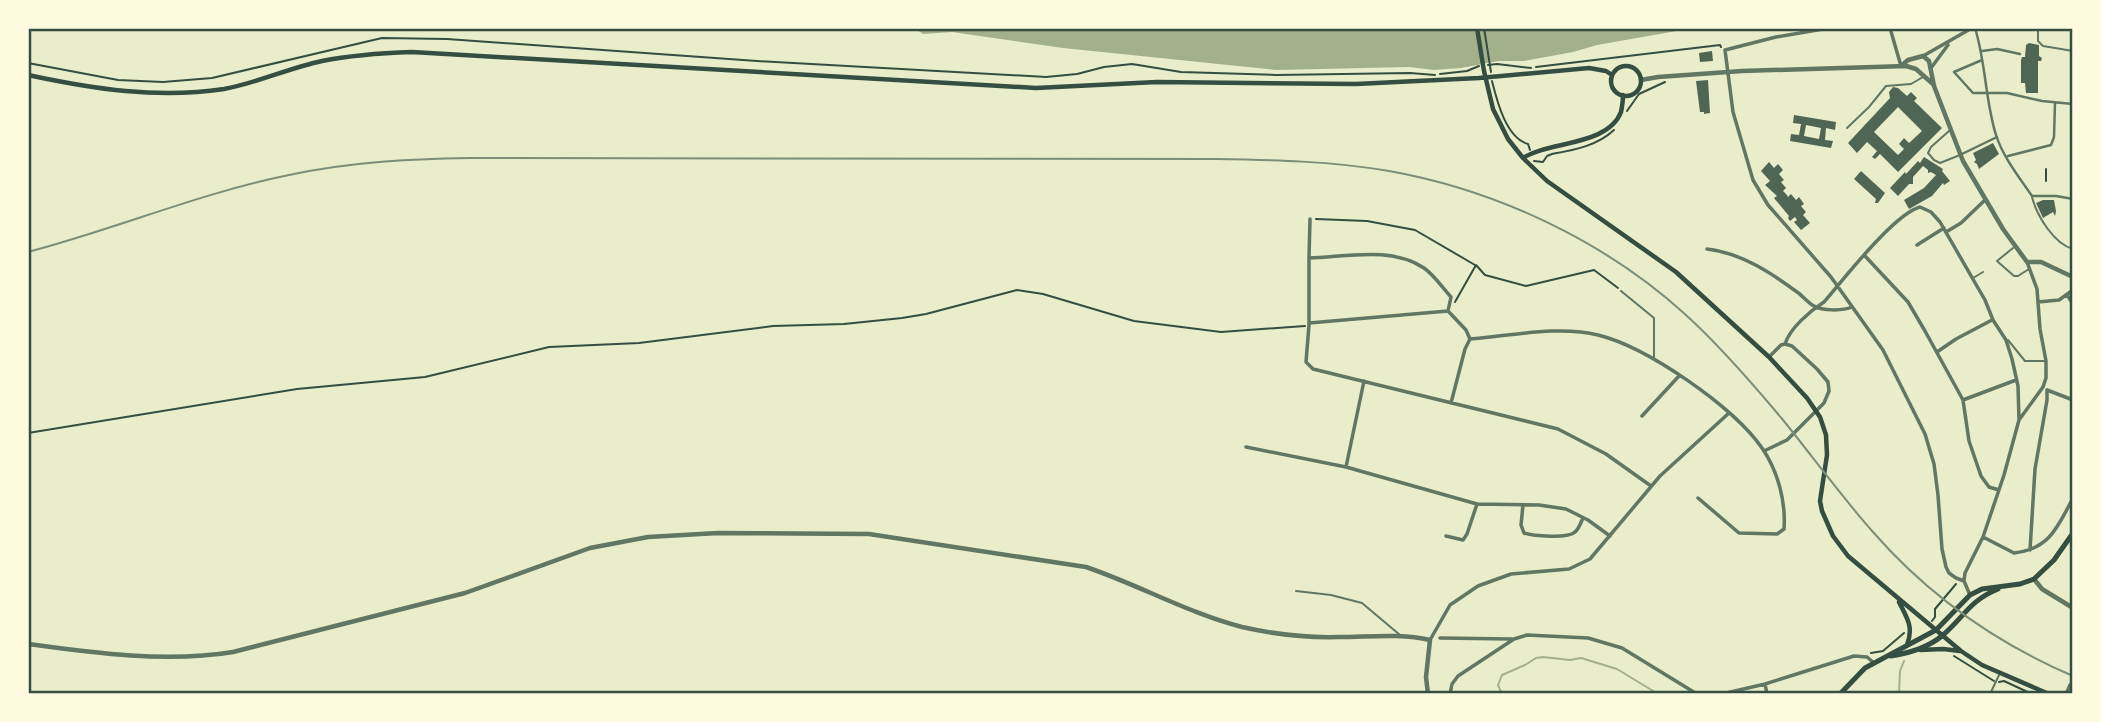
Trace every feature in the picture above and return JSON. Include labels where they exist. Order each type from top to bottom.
[{"type":"main road","points":[[1477,28],[1488,92],[1500,125],[1523,158],[1547,181],[1676,272],[1769,357],[1807,398],[1824,425],[1827,455],[1820,501],[1826,524],[1848,556],[1961,652],[1982,665],[2049,694]]},
{"type":"main road","points":[[28,75],[107,90],[166,93],[226,89],[321,61],[370,54],[412,52],[1037,88],[1157,82],[1356,83],[1479,78],[1589,68],[1612,75]]},
{"type":"main road","points":[[1630,66],[1638,72],[1641,80],[1636,92],[1630,95],[1623,95],[1613,88],[1611,82],[1612,75],[1620,67],[1630,66]]},
{"type":"main road","points":[[1523,158],[1531,153],[1602,132],[1621,112],[1623,95]]},
{"type":"main road","points":[[1840,694],[1856,676],[1874,663],[1936,631],[1970,595],[1982,589],[2020,584],[2034,579],[2054,560],[2073,533]]},
{"type":"main road","points":[[1917,650],[1942,636],[1978,599],[2002,587]]},
{"type":"main road","points":[[1897,598],[1910,622],[1911,631],[1907,645]]},
{"type":"main road","points":[[1888,657],[1917,650],[1943,649],[1961,652]]},
{"type":"street","points":[[1829,28],[1776,37],[1725,50],[1736,127],[1753,180],[1768,205],[1831,277],[1883,350],[1925,434],[1934,464],[1944,561],[1949,573],[1964,581],[1970,595]]},
{"type":"street","points":[[1890,28],[1901,66]]},
{"type":"street","points":[[1901,66],[1974,28],[1982,51],[1997,137],[2007,157],[2032,196],[2073,199]]},
{"type":"street","points":[[1641,80],[1729,72],[1901,66],[1921,73],[1931,68],[1951,42]]},
{"type":"street","points":[[1982,51],[1997,49],[2020,54]]},
{"type":"street","points":[[1921,57],[1929,61],[1934,86],[1961,155],[1985,200],[2030,268],[2038,302],[2048,400],[2035,469],[2030,550]]},
{"type":"street","points":[[1921,57],[1915,63],[1934,86]]},
{"type":"street","points":[[1983,60],[1954,72],[1973,93],[2007,93],[2073,104]]},
{"type":"street","points":[[2007,157],[2051,145],[2054,137],[2055,103]]},
{"type":"street","points":[[1961,155],[1997,137]]},
{"type":"street","points":[[1917,245],[1961,223],[1985,200]]},
{"type":"street","points":[[1785,344],[1790,333],[1824,302],[1892,226],[1916,207],[1931,212],[1945,230],[2006,340],[2017,380],[2019,420],[2009,460],[1983,537],[1964,581]]},
{"type":"street","points":[[1310,219],[1306,362],[1309,366],[1392,390],[1558,429],[1606,454],[1651,486]]},
{"type":"street","points":[[1707,248],[1748,261],[1798,293],[1815,308],[1845,310],[1852,307]]},
{"type":"street","points":[[1309,258],[1389,255],[1406,259],[1425,269],[1451,297],[1448,311]]},
{"type":"street","points":[[1864,256],[1908,302],[1937,352],[1962,400],[1969,441],[1978,471],[1989,487],[1999,491]]},
{"type":"street","points":[[2027,262],[2041,262],[2073,277]]},
{"type":"street","points":[[2038,302],[2059,299],[2073,290]]},
{"type":"street","points":[[2067,295],[2073,304]]},
{"type":"street","points":[[1309,324],[1448,311]]},
{"type":"street","points":[[1448,311],[1466,330],[1470,339]]},
{"type":"street","points":[[1937,352],[1993,320]]},
{"type":"street","points":[[1470,339],[1555,332],[1585,333],[1623,343],[1654,359],[1729,413],[1764,451],[1783,497],[1784,529],[1777,534],[1739,533],[1698,498]]},
{"type":"street","points":[[1451,403],[1470,339]]},
{"type":"street","points":[[1764,451],[1787,440],[1825,403],[1829,391],[1828,382],[1792,346],[1781,345],[1769,357]]},
{"type":"street","points":[[1642,416],[1679,376]]},
{"type":"street","points":[[1962,400],[2017,380]]},
{"type":"street","points":[[1346,467],[1364,381]]},
{"type":"street","points":[[2045,389],[2073,400]]},
{"type":"street","points":[[2019,420],[2045,389]]},
{"type":"street","points":[[1428,694],[1426,677],[1430,640],[1450,605],[1478,586],[1511,574],[1569,569],[1590,559],[1651,486],[1729,413]]},
{"type":"street","points":[[1247,447],[1346,467],[1477,505],[1539,505],[1566,509],[1610,536]]},
{"type":"street","points":[[1983,537],[2014,553],[2030,550],[2051,536],[2073,498]]},
{"type":"street","points":[[1446,536],[1463,540],[1477,505]]},
{"type":"street","points":[[1523,505],[1521,525],[1524,533],[1532,536],[1571,535],[1584,518]]},
{"type":"street","points":[[28,644],[94,653],[212,655],[465,593],[590,548],[623,540],[684,534],[846,533],[891,537],[1086,567],[1117,577],[1196,611],[1254,629],[1336,638],[1401,636],[1430,640]]},
{"type":"street","points":[[2034,579],[2042,589],[2073,608]]},
{"type":"street","points":[[1450,694],[1452,684],[1458,676],[1514,639],[1527,635],[1588,638],[1605,642],[1639,657],[1697,694]]},
{"type":"street","points":[[1440,638],[1514,639]]},
{"type":"street","points":[[1722,694],[1765,684],[1844,659],[1863,656],[1874,663]]},
{"type":"street","points":[[1765,684],[1767,694]]},
{"type":"street","points":[[2066,694],[2070,685]]},
{"type":"lane","points":[[2038,28],[2038,41],[2043,46],[2073,51]]},
{"type":"lane","points":[[1847,128],[1886,86],[1911,83],[1921,73]]},
{"type":"lane","points":[[1952,128],[1928,153],[1940,163],[1961,155]]},
{"type":"lane","points":[[2032,196],[2047,226],[2062,245],[2073,248]]},
{"type":"lane","points":[[2015,246],[1997,261],[2014,276],[2030,268]]},
{"type":"lane","points":[[1972,279],[1983,272]]},
{"type":"lane","points":[[1621,291],[1654,318],[1654,359]]},
{"type":"lane","points":[[2006,340],[2025,361],[2046,361]]},
{"type":"lane","points":[[1296,592],[1331,595],[1362,603],[1401,636]]},
{"type":"lane","points":[[1990,694],[2000,673]]},
{"type":"path","points":[[1484,28],[1495,91],[1514,134],[1519,141],[1528,144],[1533,161],[1543,162],[1552,154],[1589,146],[1617,128]]},
{"type":"path","points":[[892,69],[1046,78],[1132,64],[1181,72],[1434,75],[1454,74],[1474,67],[1497,64],[1530,68],[1720,45],[1725,50]]},
{"type":"path","points":[[1626,114],[1639,94],[1676,76]]},
{"type":"path","points":[[2046,169],[2046,181]]},
{"type":"path","points":[[1310,219],[1367,221],[1415,230],[1476,265],[1485,275],[1526,286],[1594,270],[1621,291]]},
{"type":"path","points":[[1456,300],[1476,265]]},
{"type":"path","points":[[28,432],[297,389],[425,377],[549,347],[639,343],[771,327],[902,318],[1017,290],[1043,294],[1134,321],[1211,331],[1260,331],[1309,324]]},
{"type":"path","points":[[1934,618],[1935,609],[1956,584],[1964,581]]},
{"type":"path","points":[[1865,653],[1878,653],[1907,631],[1911,631]]},
{"type":"path","points":[[1943,649],[1996,682],[2004,681],[2032,694]]},
{"type":"shaded area","points":[[914,28],[1694,28],[1524,61],[1498,61],[1461,68],[1276,70],[1063,48],[952,32],[923,34]]},
{"type":"building","points":[[2026,45],[2039,45],[2039,56],[2042,58],[2038,61],[2038,93],[2026,93],[2025,83],[2021,83],[2021,60],[2025,57]]},
{"type":"building","points":[[1712,51],[1713,61],[1700,62],[1699,53]]},
{"type":"building","points":[[1708,80],[1710,113],[1704,114],[1700,112],[1696,81]]},
{"type":"building","points":[[1893,87],[1907,96],[1911,92],[1917,98],[1914,101],[1942,128],[1898,172],[1880,154],[1875,159],[1872,157],[1877,151],[1867,142],[1857,153],[1848,143],[1890,98],[1889,92]],"holes":[[[1898,107],[1922,131],[1909,143],[1904,138],[1899,144],[1904,149],[1898,155],[1874,132]]]},
{"type":"building","points":[[1794,115],[1836,122],[1835,130],[1826,128],[1825,140],[1833,141],[1831,148],[1790,141],[1791,134],[1799,135],[1801,124],[1793,123]],"holes":[[[1806,125],[1821,128],[1819,139],[1804,136]]]},
{"type":"building","points":[[1993,143],[1999,154],[1979,169],[1974,162],[1976,160],[1973,153]]},
{"type":"building","points":[[1924,157],[1943,169],[1950,181],[1944,185],[1943,183],[1932,196],[1909,209],[1904,200],[1924,188],[1936,175],[1928,173],[1923,166],[1913,177],[1913,184],[1909,184],[1898,196],[1890,188]]},
{"type":"building","points":[[1769,162],[1774,168],[1778,164],[1783,170],[1779,174],[1786,188],[1783,191],[1788,197],[1791,194],[1796,200],[1799,197],[1804,204],[1801,206],[1806,212],[1803,215],[1810,223],[1801,230],[1794,222],[1797,220],[1795,217],[1790,221],[1774,198],[1777,196],[1765,185],[1770,181],[1761,171]]},
{"type":"building","points":[[1861,171],[1885,193],[1878,203],[1875,203],[1876,199],[1854,179]]},
{"type":"building","points":[[2054,200],[2055,216],[2053,212],[2043,218],[2036,203]]},
{"type":"waterway","points":[[1502,694],[1498,685],[1502,675],[1543,657],[1570,660],[1581,658],[1617,669],[1658,694]]},
{"type":"waterway","points":[[1899,694],[1900,671],[1904,661]]},
{"type":"railway","points":[[28,252],[256,183],[334,167],[402,160],[1215,159],[1324,163],[1389,171],[1469,191],[1509,205],[1585,242],[1654,288],[1699,327],[1736,366],[1894,555],[1940,597],[1990,633],[2073,676]]}]
